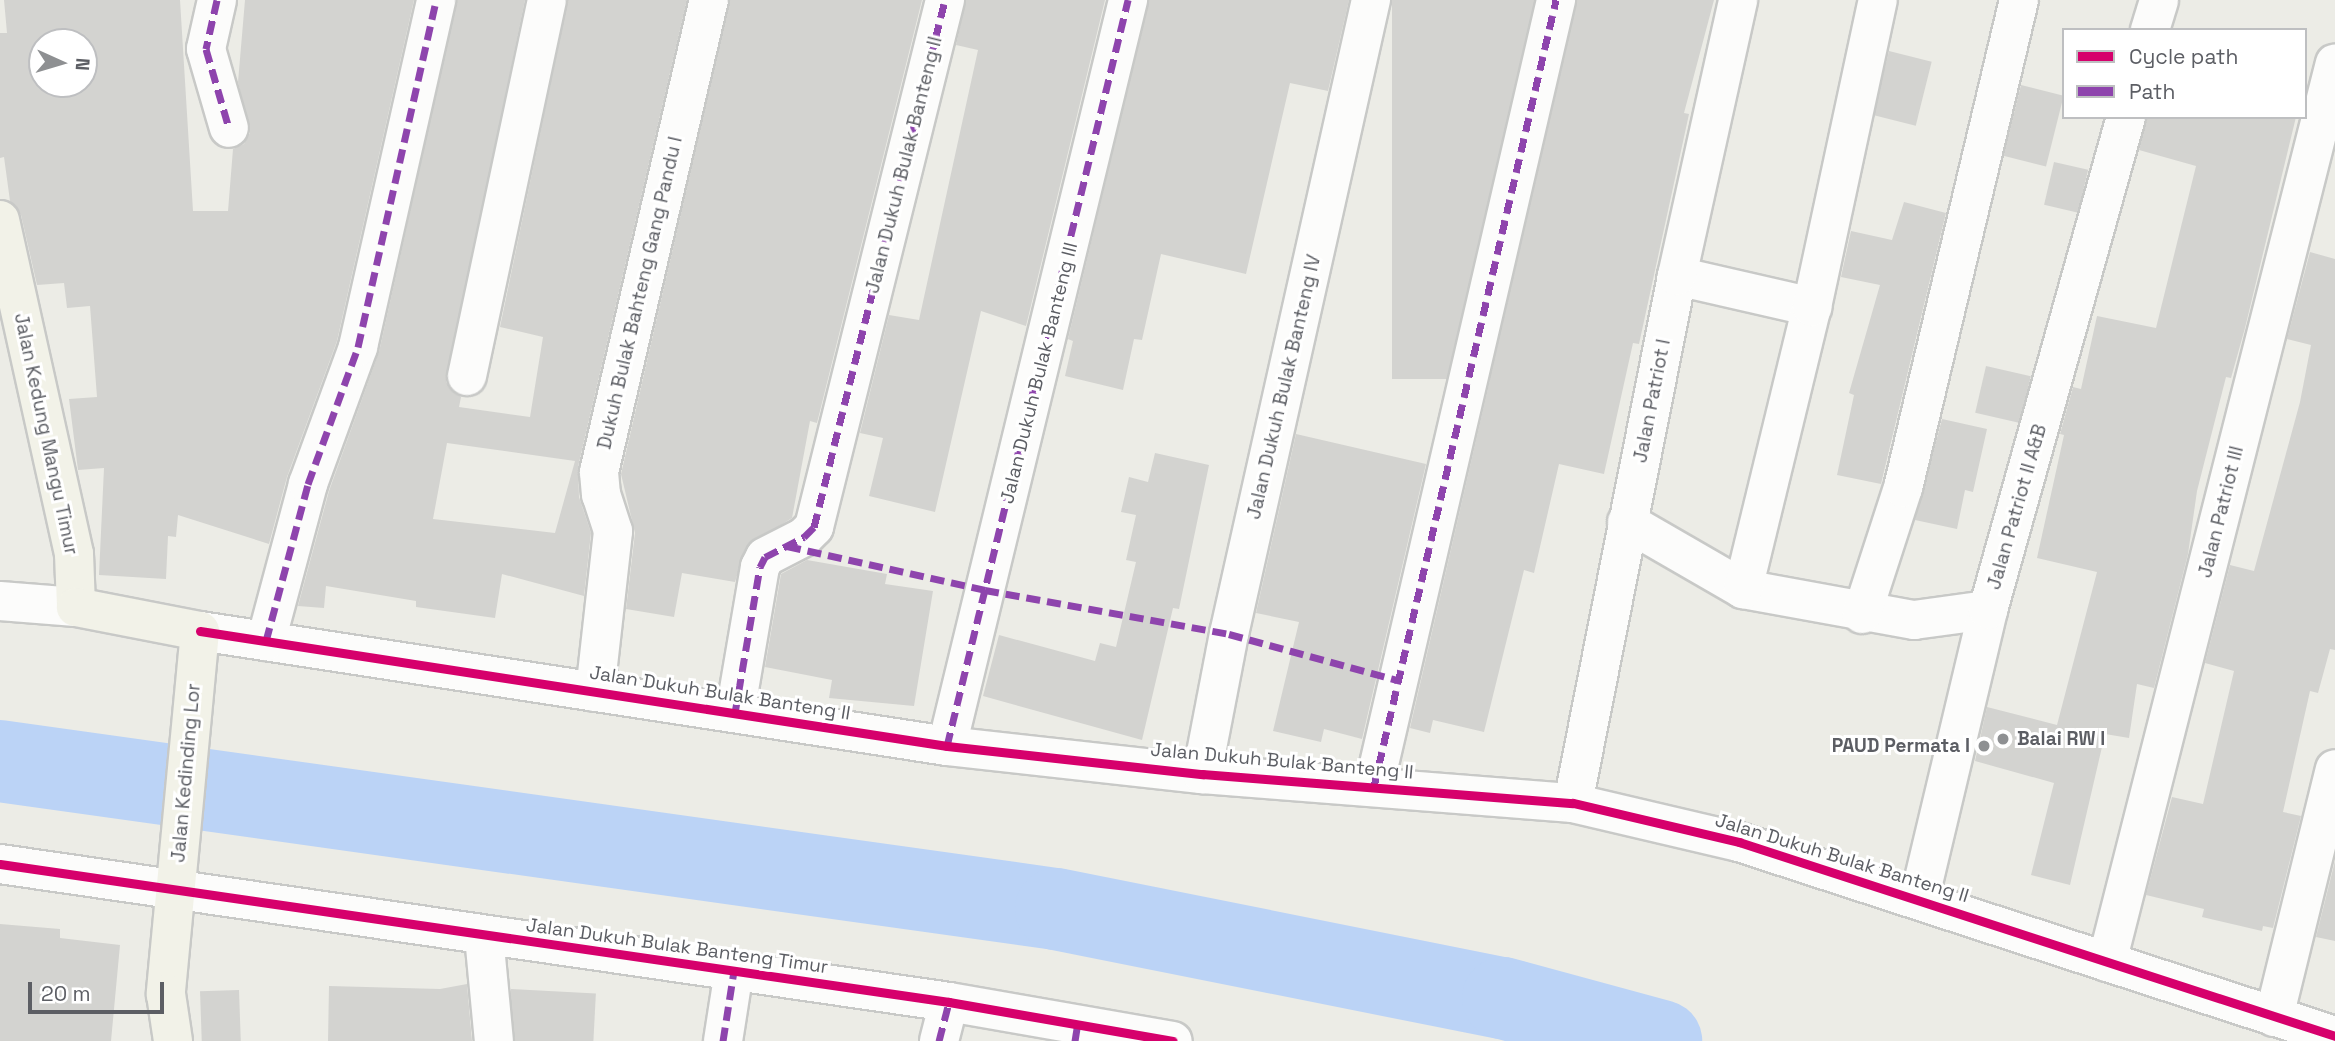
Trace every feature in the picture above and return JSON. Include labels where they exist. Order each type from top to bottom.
[{"type":"main road","name":"Jalan Kedung Mangu Timur","points":[[0,220],[74,554],[76,607]]},
{"type":"main road","points":[[76,607],[200,631]]},
{"type":"main road","name":"Jalan Kedinding Lor","points":[[173,1041],[166,994],[200,631]]},
{"type":"street","points":[[217,0],[206,49],[229,128]]},
{"type":"street","points":[[266,640],[309,484],[358,347],[436,0]]},
{"type":"street","points":[[467,376],[547,0]]},
{"type":"street","name":"Dukuh Bulak Bahteng Gang Pandu I","points":[[594,692],[613,531],[601,495],[599,471],[709,0]]},
{"type":"street","name":"Jalan Dukuh Bulak Banteng II","points":[[735,713],[760,567],[765,557],[804,537],[814,527],[945,0]]},
{"type":"street","name":"Jalan Dukuh Bulak Banteng III","points":[[947,746],[1128,0]]},
{"type":"street","name":"Jalan Dukuh Bulak Banteng IV","points":[[1202,774],[1229,634],[1371,0]]},
{"type":"street","points":[[1374,786],[1556,0]]},
{"type":"street","name":"Jalan Patriot I","points":[[1573,803],[1677,276],[1738,0]]},
{"type":"street","points":[[1743,589],[1812,307],[1878,0]]},
{"type":"street","points":[[1862,614],[1903,488],[2019,0]]},
{"type":"street","points":[[2151,28],[2159,0]]},
{"type":"street","name":"Jalan Patriot III","points":[[2107,962],[2335,63]]},
{"type":"street","name":"Jalan Patriot II A&B","points":[[1919,900],[1988,610],[2125,119]]},
{"type":"street","points":[[1677,276],[1812,307]]},
{"type":"street","points":[[1627,522],[1743,589],[1862,614],[1914,620],[1988,610]]},
{"type":"street","points":[[0,601],[76,607]]},
{"type":"street","name":"Jalan Dukuh Bulak Banteng II","points":[[200,631],[947,746],[1202,774],[1573,803],[1739,842],[2335,1036]]},
{"type":"street","points":[[2274,1017],[2335,769]]},
{"type":"street","name":"Jalan Dukuh Bulak Banteng Timur","points":[[0,864],[176,887],[484,936],[949,1002],[1077,1032],[1173,1041]]},
{"type":"street","points":[[484,936],[494,1041]]},
{"type":"street","points":[[723,1041],[734,971]]},
{"type":"street","points":[[939,1041],[949,1002]]},
{"type":"building","points":[[4,0],[180,0],[193,211],[228,211],[233,149],[244,144],[250,133],[238,82],[245,0],[414,0],[337,341],[287,477],[269,544],[178,515],[176,537],[168,536],[166,579],[99,575],[104,468],[78,470],[69,399],[97,397],[90,306],[67,308],[64,283],[37,285],[21,215],[10,201],[4,157],[0,158],[0,33],[7,33]]},
{"type":"building","points":[[457,0],[525,0],[446,382],[461,397],[459,407],[530,417],[543,337],[500,327],[568,0],[687,0],[578,467],[579,497],[591,533],[584,596],[502,574],[495,618],[416,607],[416,601],[326,586],[324,608],[298,606],[329,491],[379,352]],"holes":[[[447,443],[575,461],[555,533],[433,519]]]},
{"type":"building","points":[[730,0],[922,0],[817,423],[810,421],[792,518],[746,547],[735,582],[682,573],[674,617],[626,609],[635,533],[621,474]]},
{"type":"building","points":[[966,0],[1105,0],[1026,326],[981,311],[935,512],[869,496],[883,438],[860,433],[889,315],[919,320],[978,50],[956,45]]},
{"type":"building","points":[[1149,0],[1349,0],[1328,91],[1290,83],[1246,274],[1161,254],[1142,340],[1134,339],[1123,390],[1065,376],[1073,341],[1068,339]]},
{"type":"building","points":[[1392,0],[1534,0],[1534,379],[1392,379]]},
{"type":"building","points":[[1577,0],[1714,0],[1684,113],[1689,114],[1639,344],[1633,343],[1604,474],[1559,464],[1534,573],[1524,570],[1484,732],[1433,720],[1430,733],[1410,728]]},
{"type":"building","points":[[1889,51],[1932,62],[1916,126],[1873,115]]},
{"type":"building","points":[[2021,85],[2062,95],[2046,166],[2003,156]]},
{"type":"building","points":[[2147,119],[2296,119],[2245,328],[2231,378],[2226,377],[2197,491],[2188,554],[2154,688],[2137,684],[2129,738],[2105,734],[2070,885],[2031,875],[2054,783],[1975,761],[1987,707],[2057,725],[2097,572],[2037,558],[2064,435],[2060,434],[2073,387],[2081,389],[2097,316],[2156,328],[2196,166],[2139,150]]},
{"type":"building","points":[[2054,162],[2088,170],[2078,213],[2044,205]]},
{"type":"building","points":[[1904,202],[1946,213],[1881,484],[1837,475],[1854,395],[1849,393],[1880,285],[1841,277],[1851,231],[1892,240]]},
{"type":"building","points":[[2310,252],[2335,259],[2335,650],[2330,649],[2318,693],[2310,691],[2283,812],[2301,816],[2273,928],[2263,926],[2262,931],[2202,917],[2204,909],[2146,895],[2172,797],[2203,804],[2234,671],[2205,663],[2230,565],[2254,571],[2300,402],[2311,345],[2287,339]]},
{"type":"building","points":[[1986,366],[2031,376],[2020,423],[1975,413]]},
{"type":"building","points":[[1942,419],[1987,429],[1973,492],[1965,490],[1957,529],[1915,520]]},
{"type":"building","points":[[1296,434],[1426,464],[1362,739],[1324,729],[1321,742],[1273,731],[1299,622],[1256,613]]},
{"type":"building","points":[[1155,453],[1209,465],[1179,609],[1173,608],[1142,740],[983,696],[999,635],[1095,661],[1100,643],[1116,647],[1136,562],[1126,560],[1136,515],[1121,512],[1129,477],[1148,482]]},
{"type":"building","points":[[807,560],[887,574],[885,584],[933,591],[914,706],[829,698],[832,680],[765,667],[781,574]]},
{"type":"building","points":[[2335,861],[2335,941],[2316,937]]},
{"type":"building","points":[[0,924],[60,929],[60,938],[120,945],[111,1041],[0,1041]]},
{"type":"building","points":[[467,984],[472,1041],[328,1041],[329,986],[440,989]]},
{"type":"building","points":[[511,989],[596,993],[593,1041],[508,1041]]},
{"type":"building","points":[[239,990],[241,1041],[202,1041],[200,991]]},
{"type":"waterway","points":[[0,761],[1056,909],[1503,998],[1661,1041]]},
{"type":"marked path","points":[[217,0],[206,49],[229,128]]},
{"type":"marked path","points":[[266,641],[308,484],[358,347],[436,0]]},
{"type":"marked path","points":[[735,713],[760,567],[765,557],[804,537],[814,527],[945,0]]},
{"type":"marked path","points":[[947,746],[1128,0]]},
{"type":"marked path","points":[[1374,786],[1556,0]]},
{"type":"marked path","points":[[787,546],[985,590],[1229,634],[1397,680]]},
{"type":"marked path","points":[[723,1041],[734,971]]},
{"type":"marked path","points":[[939,1041],[949,1002]]},
{"type":"marked path","points":[[1075,1041],[1078,1023]]},
{"type":"cycle path","points":[[200,631],[947,746],[1202,774],[1573,803],[1739,842],[2335,1036]]},
{"type":"cycle path","points":[[0,864],[949,1002],[1173,1041]]},
{"type":"place","name":"Balai RW I","points":[[2003,739]]},
{"type":"place","name":"PAUD Permata I","points":[[1984,746]]}]
